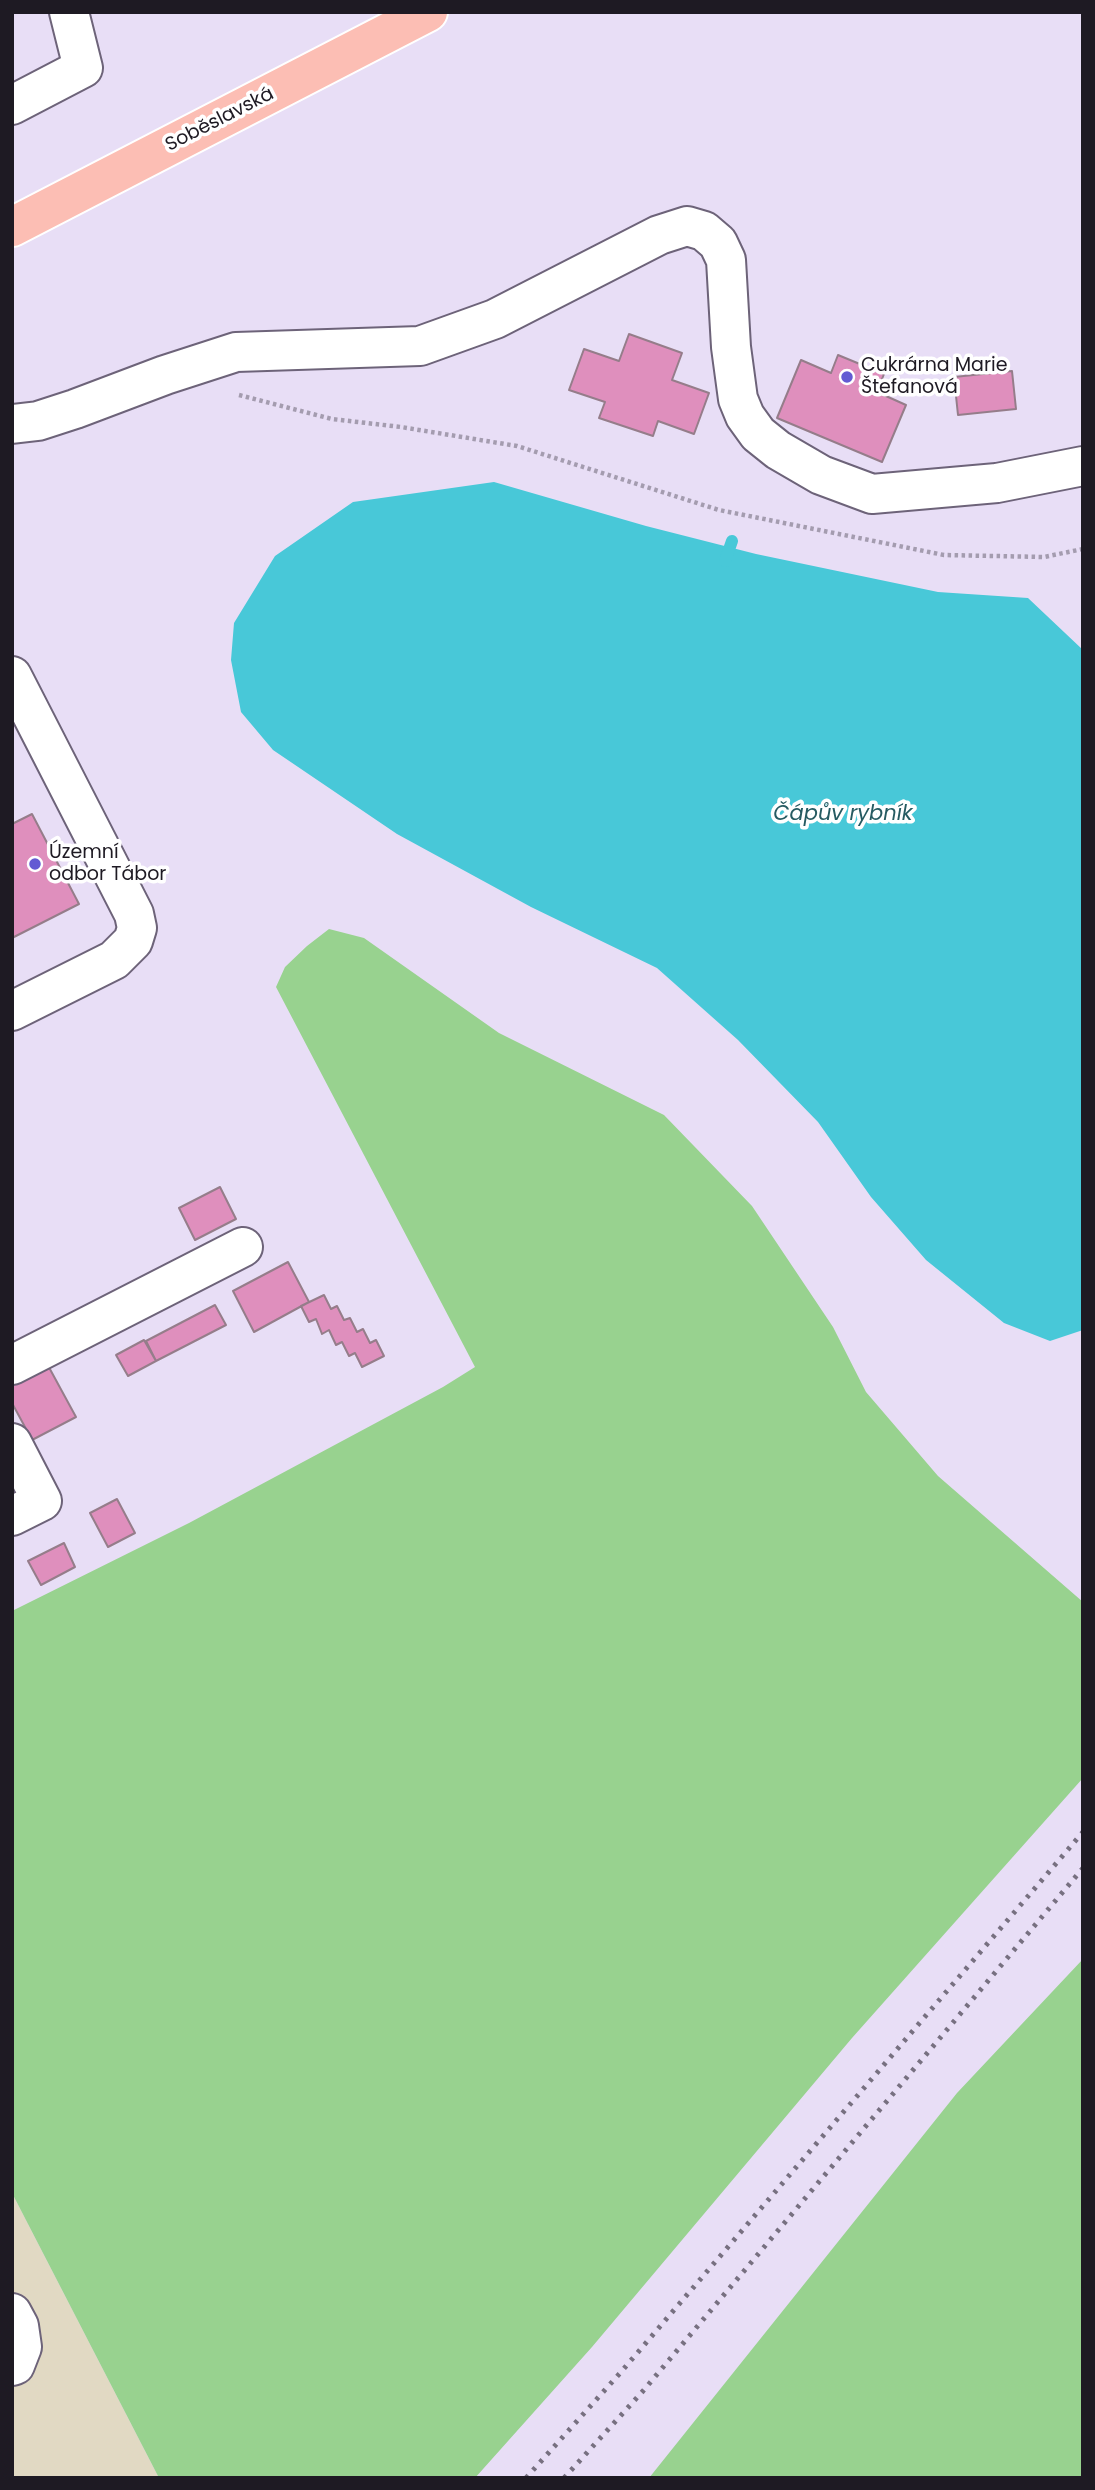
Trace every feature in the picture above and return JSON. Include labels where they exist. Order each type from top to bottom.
[{"type":"main road","name":"Soběslavská","points":[[12,228],[428,12]]},
{"type":"street","points":[[12,105],[83,68],[69,12]]},
{"type":"street","points":[[12,207],[102,181]]},
{"type":"street","points":[[12,424],[38,421],[236,352],[420,346],[495,319],[659,235],[687,226],[704,231],[718,243],[726,260],[731,347],[738,399],[745,416],[758,434],[778,450],[821,475],[872,494],[997,483],[1083,466]]},
{"type":"street","points":[[12,676],[21,716],[134,914],[137,928],[133,942],[114,960],[12,1012]]},
{"type":"street","points":[[12,1365],[243,1247]]},
{"type":"street","points":[[12,1443],[42,1501],[12,1516]]},
{"type":"street","points":[[12,2312],[19,2326],[22,2347],[12,2366]]},
{"type":"path","points":[[229,392],[332,419],[517,446],[719,510],[944,555],[1044,557],[1083,549]]},
{"type":"shaded area","points":[[12,2193],[159,2478],[12,2478]]},
{"type":"green space","points":[[329,929],[364,938],[499,1033],[664,1115],[752,1206],[833,1327],[866,1392],[938,1476],[1083,1602],[1083,1778],[852,2038],[592,2347],[475,2478],[159,2478],[12,2193],[12,1611],[189,1523],[443,1387],[475,1367],[276,987],[285,967]]},
{"type":"green space","points":[[1083,1959],[1083,2478],[649,2478],[957,2093]]},
{"type":"water","name":"Čápův rybník","points":[[494,482],[646,526],[756,554],[938,592],[1028,598],[1083,650],[1083,1330],[1050,1341],[1004,1323],[926,1260],[871,1197],[818,1122],[738,1040],[657,968],[531,907],[397,834],[273,750],[241,712],[231,660],[234,623],[275,556],[353,502]]},
{"type":"building","points":[[629,334],[682,353],[672,380],[709,393],[694,434],[658,421],[653,436],[599,418],[605,402],[569,390],[584,349],[619,361]]},
{"type":"building","points":[[838,355],[884,374],[877,392],[906,405],[882,462],[777,418],[801,360],[831,373]]},
{"type":"building","points":[[1012,371],[1016,409],[958,415],[954,377]]},
{"type":"building","name":"Územní odbor Tábor","points":[[32,814],[79,904],[12,938],[12,824]]},
{"type":"building","points":[[220,1187],[236,1219],[195,1240],[179,1208]]},
{"type":"building","points":[[288,1262],[309,1302],[254,1332],[233,1291]]},
{"type":"building","points":[[324,1295],[331,1309],[337,1306],[344,1320],[350,1318],[357,1332],[363,1329],[370,1343],[376,1340],[384,1356],[362,1367],[355,1353],[349,1356],[342,1342],[336,1345],[329,1330],[322,1334],[316,1319],[309,1322],[301,1306]]},
{"type":"building","points":[[215,1305],[226,1325],[156,1361],[146,1341]]},
{"type":"building","points":[[144,1340],[156,1361],[128,1376],[116,1355]]},
{"type":"building","points":[[45,1360],[76,1417],[32,1440],[12,1403],[12,1378]]},
{"type":"building","points":[[117,1499],[135,1533],[108,1547],[90,1513]]},
{"type":"building","points":[[64,1543],[75,1567],[41,1585],[28,1561]]},
{"type":"waterway","points":[[725,561],[732,541]]},
{"type":"railway","points":[[526,2478],[621,2372],[1083,1832]]},
{"type":"railway","points":[[564,2478],[643,2391],[1083,1868]]},
{"type":"place","name":"Cukrárna Marie Štefanová","points":[[847,377]]},
{"type":"place","name":"Územní odbor Tábor","points":[[35,864]]}]
